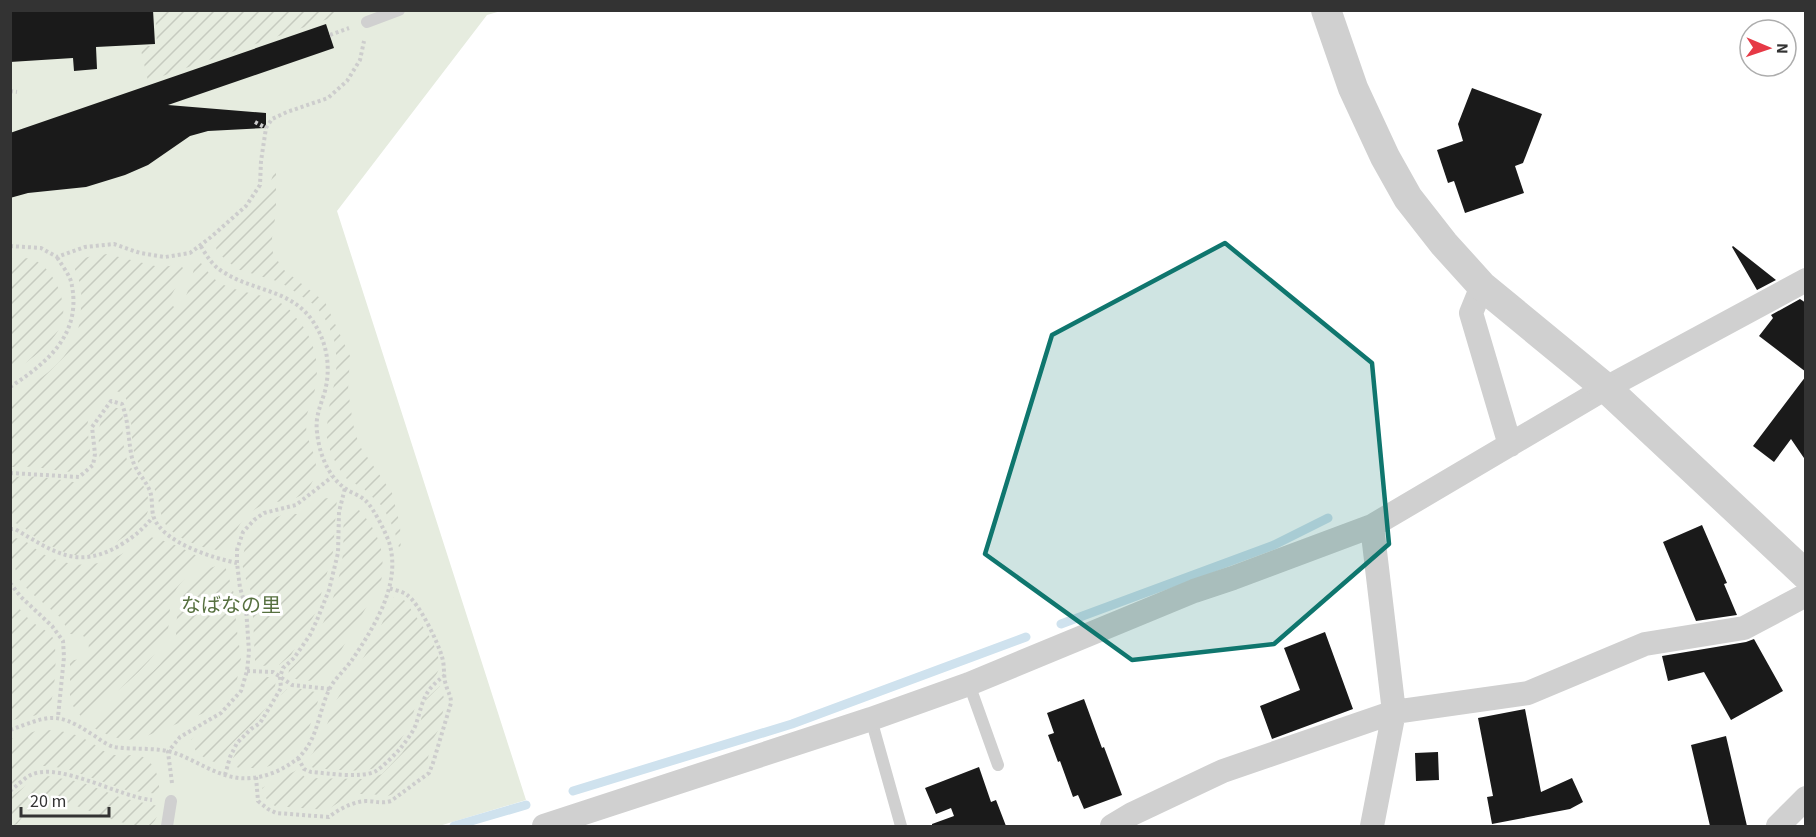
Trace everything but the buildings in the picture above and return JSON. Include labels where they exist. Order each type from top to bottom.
[{"type":"street","points":[[1326,10],[1353,88],[1385,157],[1408,198],[1444,244],[1482,286],[1606,388],[1806,575]]},
{"type":"street","points":[[551,826],[969,684],[1194,591],[1372,526],[1606,388],[1806,280]]},
{"type":"street","points":[[1482,286],[1471,313],[1510,445]]},
{"type":"street","points":[[1372,526],[1394,712],[1372,826]]},
{"type":"street","points":[[1112,826],[1132,814],[1223,771],[1394,712],[1528,693],[1645,644],[1744,627],[1806,595]]},
{"type":"street","points":[[1778,826],[1806,798]]},
{"type":"lane","points":[[367,22],[399,10]]},
{"type":"lane","points":[[969,684],[998,765]]},
{"type":"lane","points":[[871,719],[901,826]]},
{"type":"lane","points":[[167,826],[171,801]]},
{"type":"path","points":[[57,257],[85,248],[114,244],[140,253],[165,257],[190,253],[246,206],[260,185],[266,128],[272,119],[328,98],[347,81],[360,60],[367,22]]},
{"type":"path","points":[[10,91],[17,92]]},
{"type":"path","points":[[255,122],[266,128]]},
{"type":"path","points":[[10,730],[41,719],[58,717],[72,721],[111,746],[168,752],[225,776],[249,779],[268,775],[298,758],[312,742],[330,689],[352,660],[384,603],[392,579],[393,563],[389,542],[366,500],[345,488],[332,477],[322,454],[317,432],[317,411],[325,389],[328,363],[324,339],[313,320],[295,303],[273,291],[224,273],[210,261],[200,245]]},
{"type":"path","points":[[10,246],[41,248],[57,257],[72,284],[73,311],[67,336],[52,355],[36,370],[10,387]]},
{"type":"path","points":[[10,473],[79,477],[93,465],[95,454],[92,427],[111,401],[117,401],[122,404],[126,415],[133,460],[150,491],[153,517],[163,533],[219,559],[237,563]]},
{"type":"path","points":[[10,791],[32,774],[47,771],[86,779],[126,795],[171,801],[172,778],[168,752],[180,737],[221,713],[241,691],[247,671],[249,652],[246,607],[240,588],[237,563],[237,550],[243,532],[264,513],[296,505],[332,477]]},
{"type":"path","points":[[225,776],[237,743],[260,723],[281,688],[280,677],[284,668],[310,635],[329,590],[338,553],[339,512],[345,488]]},
{"type":"path","points":[[10,529],[46,548],[72,557],[86,558],[106,553],[142,531],[153,517]]},
{"type":"path","points":[[10,583],[12,590],[52,626],[63,641],[64,657],[58,717]]},
{"type":"path","points":[[256,777],[258,801],[268,809],[276,813],[329,817],[338,810],[356,803],[391,801],[429,773],[451,703],[451,695],[445,684],[442,658],[436,640],[412,600],[406,594],[389,588]]},
{"type":"path","points":[[247,671],[273,672],[292,685],[330,689]]},
{"type":"path","points":[[298,758],[304,769],[311,772],[357,774],[376,771],[404,743],[417,724],[424,696],[445,674]]},
{"type":"highlighted area","points":[[1225,243],[1372,363],[1389,544],[1274,644],[1132,660],[985,554],[1052,335]]},
{"type":"green space","points":[[155,10],[345,11],[342,14],[148,81],[140,46],[157,46]]},
{"type":"green space","name":"なばなの里","points":[[10,11],[501,11],[487,15],[337,211],[526,800],[439,826],[11,826]]},
{"type":"green space","points":[[276,166],[273,254],[284,270],[325,302],[350,356],[348,390],[353,424],[359,445],[392,493],[400,525],[401,555],[394,529],[383,507],[364,489],[344,477],[331,454],[326,434],[337,361],[334,339],[327,322],[316,306],[280,282],[237,269],[217,252],[215,242],[228,232],[268,190]]},
{"type":"green space","points":[[107,254],[159,267],[180,265],[183,268],[180,280],[168,301],[176,309],[184,300],[195,264],[200,262],[213,277],[230,288],[280,302],[299,321],[309,337],[315,353],[317,371],[306,425],[316,464],[313,480],[307,490],[297,497],[263,505],[250,512],[223,550],[190,542],[168,528],[164,522],[158,498],[135,454],[127,400],[119,392],[105,397],[89,417],[87,426],[90,453],[87,465],[83,469],[68,472],[34,467],[11,467],[11,398],[49,372],[68,351],[75,338],[79,324],[81,290],[72,262]]},
{"type":"green space","points":[[11,259],[32,259],[49,272],[59,290],[63,311],[55,336],[37,354],[11,374]]},
{"type":"green space","points":[[113,408],[119,408],[123,412],[126,456],[147,494],[148,511],[142,523],[107,548],[96,553],[78,555],[41,541],[20,525],[11,522],[11,478],[23,476],[78,482],[92,476],[99,459],[100,424]]},
{"type":"green space","points":[[337,497],[333,552],[316,612],[291,655],[279,665],[259,666],[255,661],[252,594],[242,563],[250,534],[258,524],[285,514],[299,514],[320,499]]},
{"type":"green space","points":[[353,504],[368,521],[378,539],[382,559],[381,582],[326,676],[307,681],[288,677],[289,670],[310,646],[326,616],[341,568],[344,521]]},
{"type":"green space","points":[[146,536],[181,548],[200,558],[200,562],[175,591],[167,634],[158,649],[128,682],[83,719],[70,702],[70,661],[84,658],[89,652],[87,639],[70,634],[61,618],[29,591],[19,579],[12,560],[11,538],[25,541],[43,554],[62,562],[81,565],[110,560],[124,553]]},
{"type":"green space","points":[[216,566],[225,566],[235,597],[241,658],[237,680],[227,697],[214,709],[139,739],[114,737],[92,727],[166,657],[175,640],[177,617],[184,592],[200,574]]},
{"type":"green space","points":[[394,597],[404,600],[431,639],[439,661],[438,671],[419,695],[405,734],[379,765],[374,768],[353,770],[309,766],[307,761],[326,727],[337,699],[374,641]]},
{"type":"green space","points":[[10,604],[51,635],[55,643],[56,662],[53,694],[46,711],[11,721]]},
{"type":"green space","points":[[255,678],[275,678],[272,698],[217,763],[197,752],[191,740],[236,707]]},
{"type":"green space","points":[[440,686],[445,701],[440,727],[431,743],[426,768],[418,775],[410,776],[393,794],[385,797],[358,794],[327,810],[275,806],[267,800],[262,788],[297,770],[306,778],[362,779],[382,774],[402,753],[419,728],[426,699]]},
{"type":"green space","points":[[287,689],[320,693],[310,725],[299,745],[283,760],[268,766],[239,768],[234,766],[233,758],[238,749],[262,726]]},
{"type":"green space","points":[[39,730],[67,732],[85,739],[108,753],[146,758],[157,775],[158,794],[126,790],[70,770],[51,766],[34,766],[11,785],[11,739]]},
{"type":"green space","points":[[47,776],[81,782],[122,798],[158,806],[157,817],[150,826],[133,825],[66,802],[54,802],[27,811],[17,824],[11,826],[11,797],[36,778]]},
{"type":"waterway","points":[[1061,624],[1274,545],[1328,518]]},
{"type":"waterway","points":[[573,791],[792,724],[1026,637]]},
{"type":"waterway","points":[[454,826],[526,805]]}]
